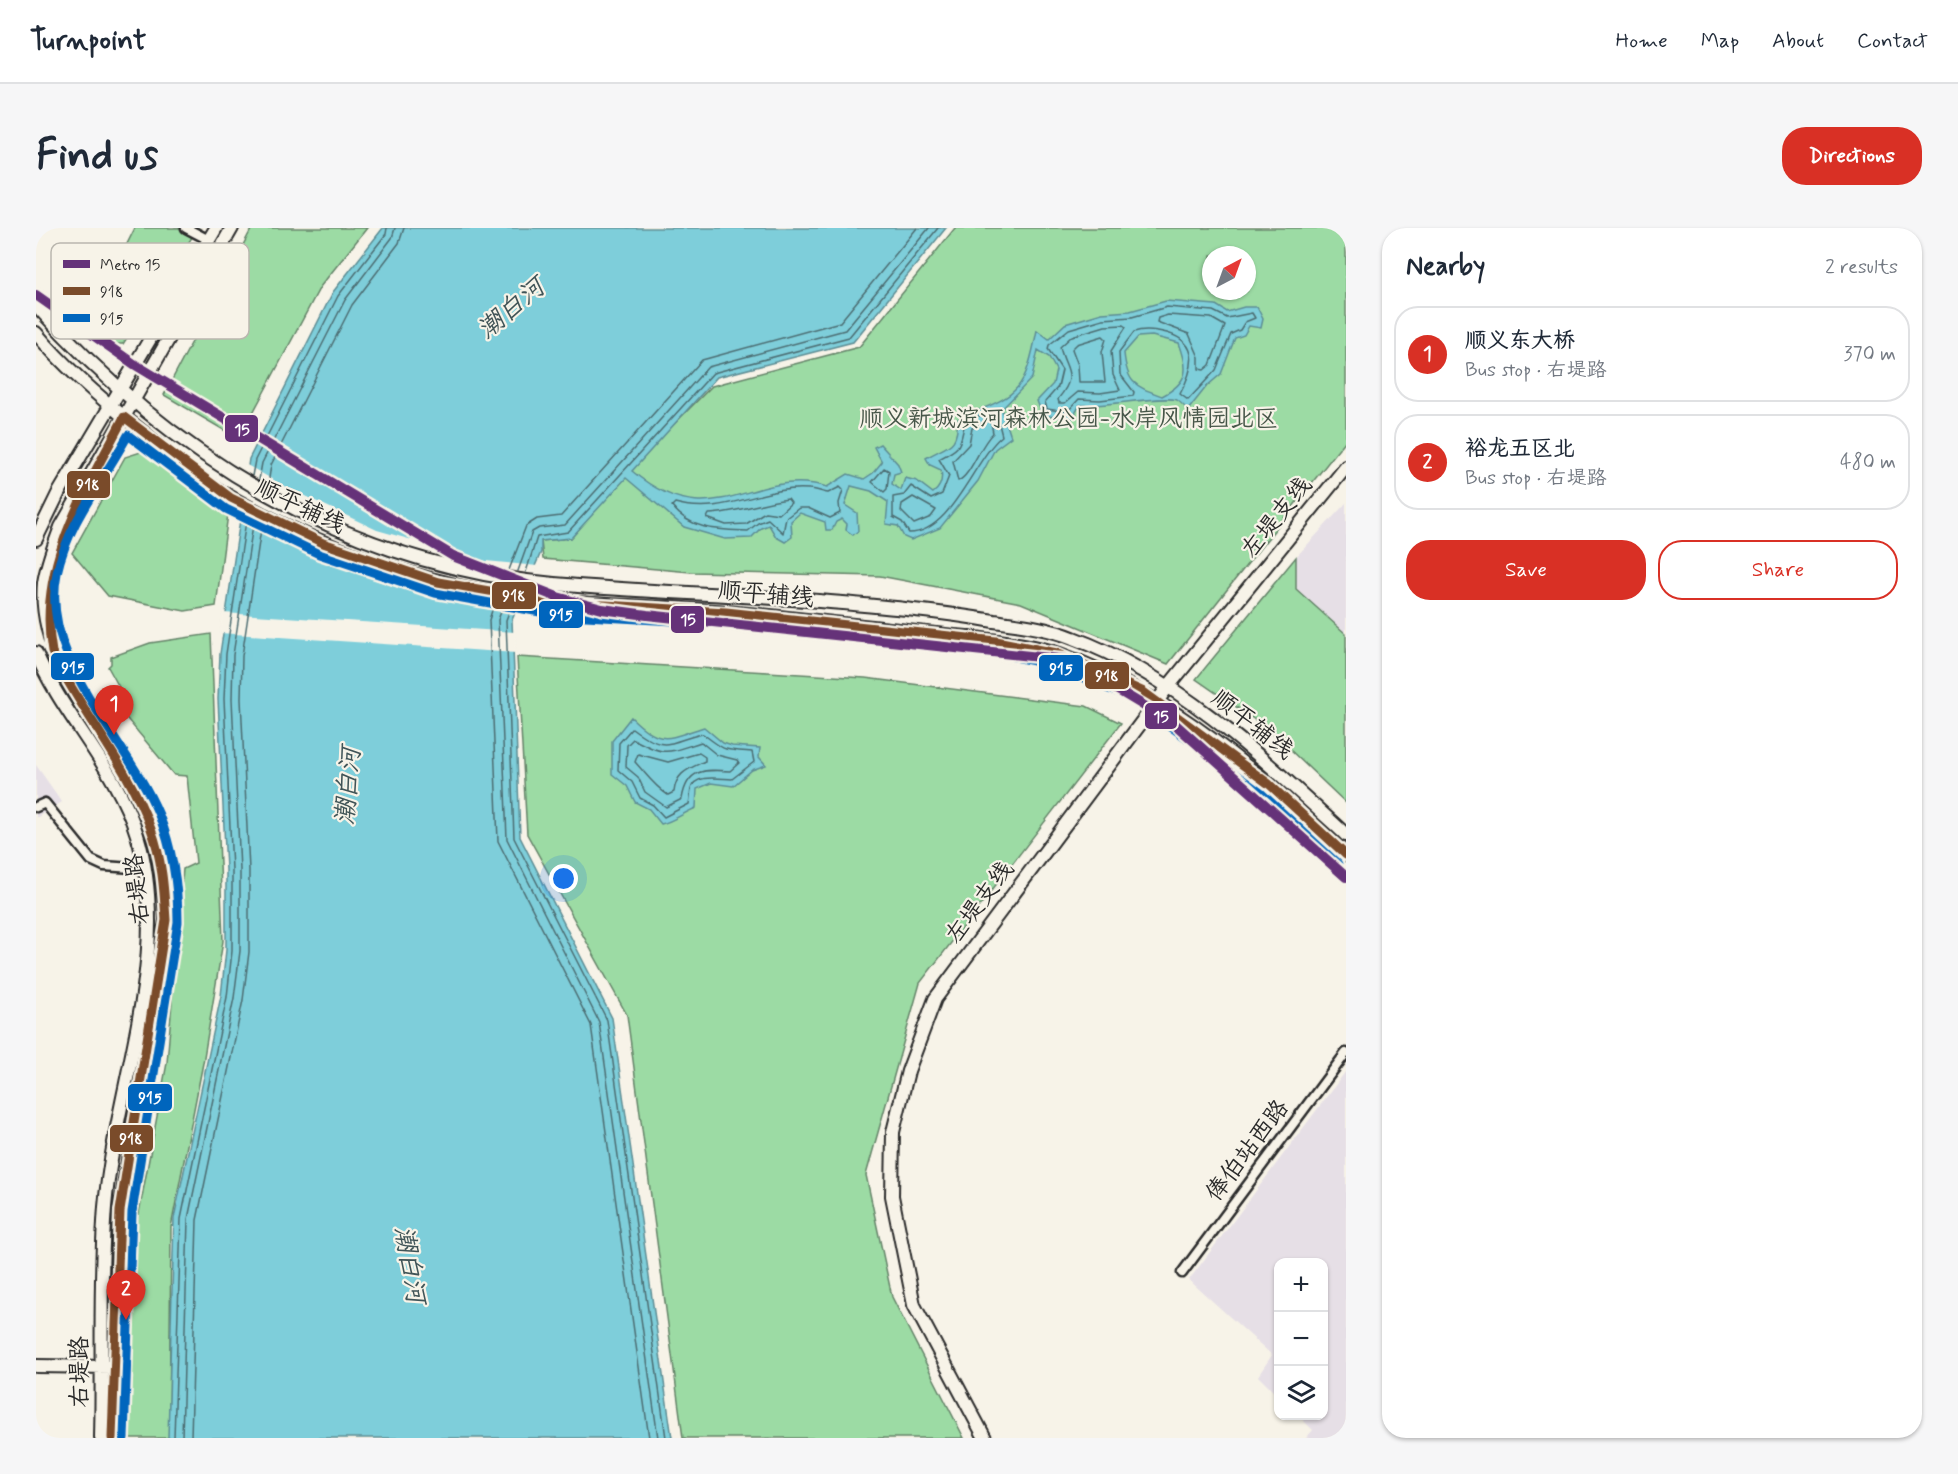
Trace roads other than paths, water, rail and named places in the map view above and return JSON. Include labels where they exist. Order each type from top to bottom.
[{"type":"main road","points":[[207,243],[216,228]]},
{"type":"main road","name":"右堤路","points":[[223,243],[232,228]]},
{"type":"main road","name":"顺平辅线","points":[[36,305],[51,320]]},
{"type":"main road","name":"顺平辅线","points":[[36,333],[56,357],[124,417],[183,464],[231,498],[323,543],[382,565],[449,584],[552,602],[726,612],[996,641],[1057,652],[1115,676],[1157,702],[1260,777],[1346,855]]},
{"type":"main road","name":"顺平辅线","points":[[70,339],[121,390],[194,449],[288,506],[342,532],[405,554],[504,577],[554,584],[728,594],[936,611],[1039,628],[1098,647],[1167,688],[1244,743],[1346,835]]},
{"type":"main road","points":[[36,539],[58,494],[151,339]]},
{"type":"main road","name":"右堤路","points":[[101,1438],[120,1210],[166,920],[164,886],[159,855],[148,819],[50,648],[41,626],[40,604],[49,558],[61,527],[168,339]]},
{"type":"main road","name":"左堤支线","points":[[985,1438],[914,1305],[892,1196],[892,1132],[908,1071],[935,999],[1167,688],[1346,467]]},
{"type":"main road","points":[[36,519],[58,494]]},
{"type":"main road","name":"右堤路","points":[[36,653],[41,678],[118,792],[137,833],[146,869],[150,927],[145,972],[106,1205],[108,1366],[112,1438]]},
{"type":"main road","points":[[36,1366],[108,1366]]},
{"type":"street","points":[[186,228],[209,240]]},
{"type":"street","points":[[36,807],[45,803],[92,860],[104,866],[146,869]]},
{"type":"street","name":"俸伯站西路","points":[[1182,1274],[1346,1053]]},
{"type":"water","name":"潮白河","points":[[383,228],[946,228],[853,342],[717,377],[632,471],[661,491],[687,500],[710,501],[776,485],[800,483],[827,487],[848,474],[864,479],[873,473],[882,462],[874,447],[880,444],[898,464],[901,472],[894,474],[892,484],[901,490],[905,478],[917,481],[933,493],[940,483],[941,470],[930,465],[926,458],[954,441],[958,419],[1005,398],[1015,390],[1027,369],[1037,330],[1049,339],[1065,324],[1102,313],[1130,311],[1166,301],[1216,305],[1227,312],[1244,307],[1257,307],[1263,319],[1261,328],[1249,326],[1244,335],[1235,338],[1221,374],[1207,386],[1188,410],[1177,400],[1159,399],[1080,405],[1068,425],[1063,417],[1043,416],[1037,401],[1053,384],[1056,370],[1049,357],[1038,350],[1032,378],[1002,409],[1011,437],[995,449],[978,481],[940,528],[911,540],[904,537],[898,526],[886,524],[888,502],[871,491],[851,486],[845,505],[857,513],[858,531],[853,535],[846,530],[847,524],[842,519],[836,522],[832,530],[826,530],[825,522],[800,513],[791,521],[792,537],[785,542],[776,537],[769,525],[761,528],[751,538],[725,539],[684,527],[626,478],[571,538],[541,541],[541,552],[512,620],[520,837],[612,1018],[672,1438],[168,1438],[174,1218],[221,996],[226,950],[226,870],[218,699],[220,654],[249,459],[333,292]],"holes":[[[1152,336],[1179,343],[1185,368],[1182,380],[1171,391],[1162,396],[1139,386],[1130,378],[1124,353],[1138,337]]]},
{"type":"water","points":[[631,717],[658,737],[673,737],[704,727],[723,743],[760,748],[759,757],[766,765],[752,770],[733,786],[711,783],[697,789],[696,808],[661,824],[649,809],[635,802],[627,786],[612,774],[612,741]]},
{"type":"metro line","name":"15","points":[[36,295],[51,306]]},
{"type":"metro line","name":"15","points":[[98,339],[134,364],[453,556],[557,597],[602,609],[647,615],[1068,660],[1176,725],[1346,877]]},
{"type":"place","name":"顺义东大桥","points":[[114,735]]},
{"type":"place","name":"裕龙五区北","points":[[126,1320]]},
{"type":"park label","name":"顺义新城滨河森林公园-水岸风情园北区","points":[[1069,419]]}]
